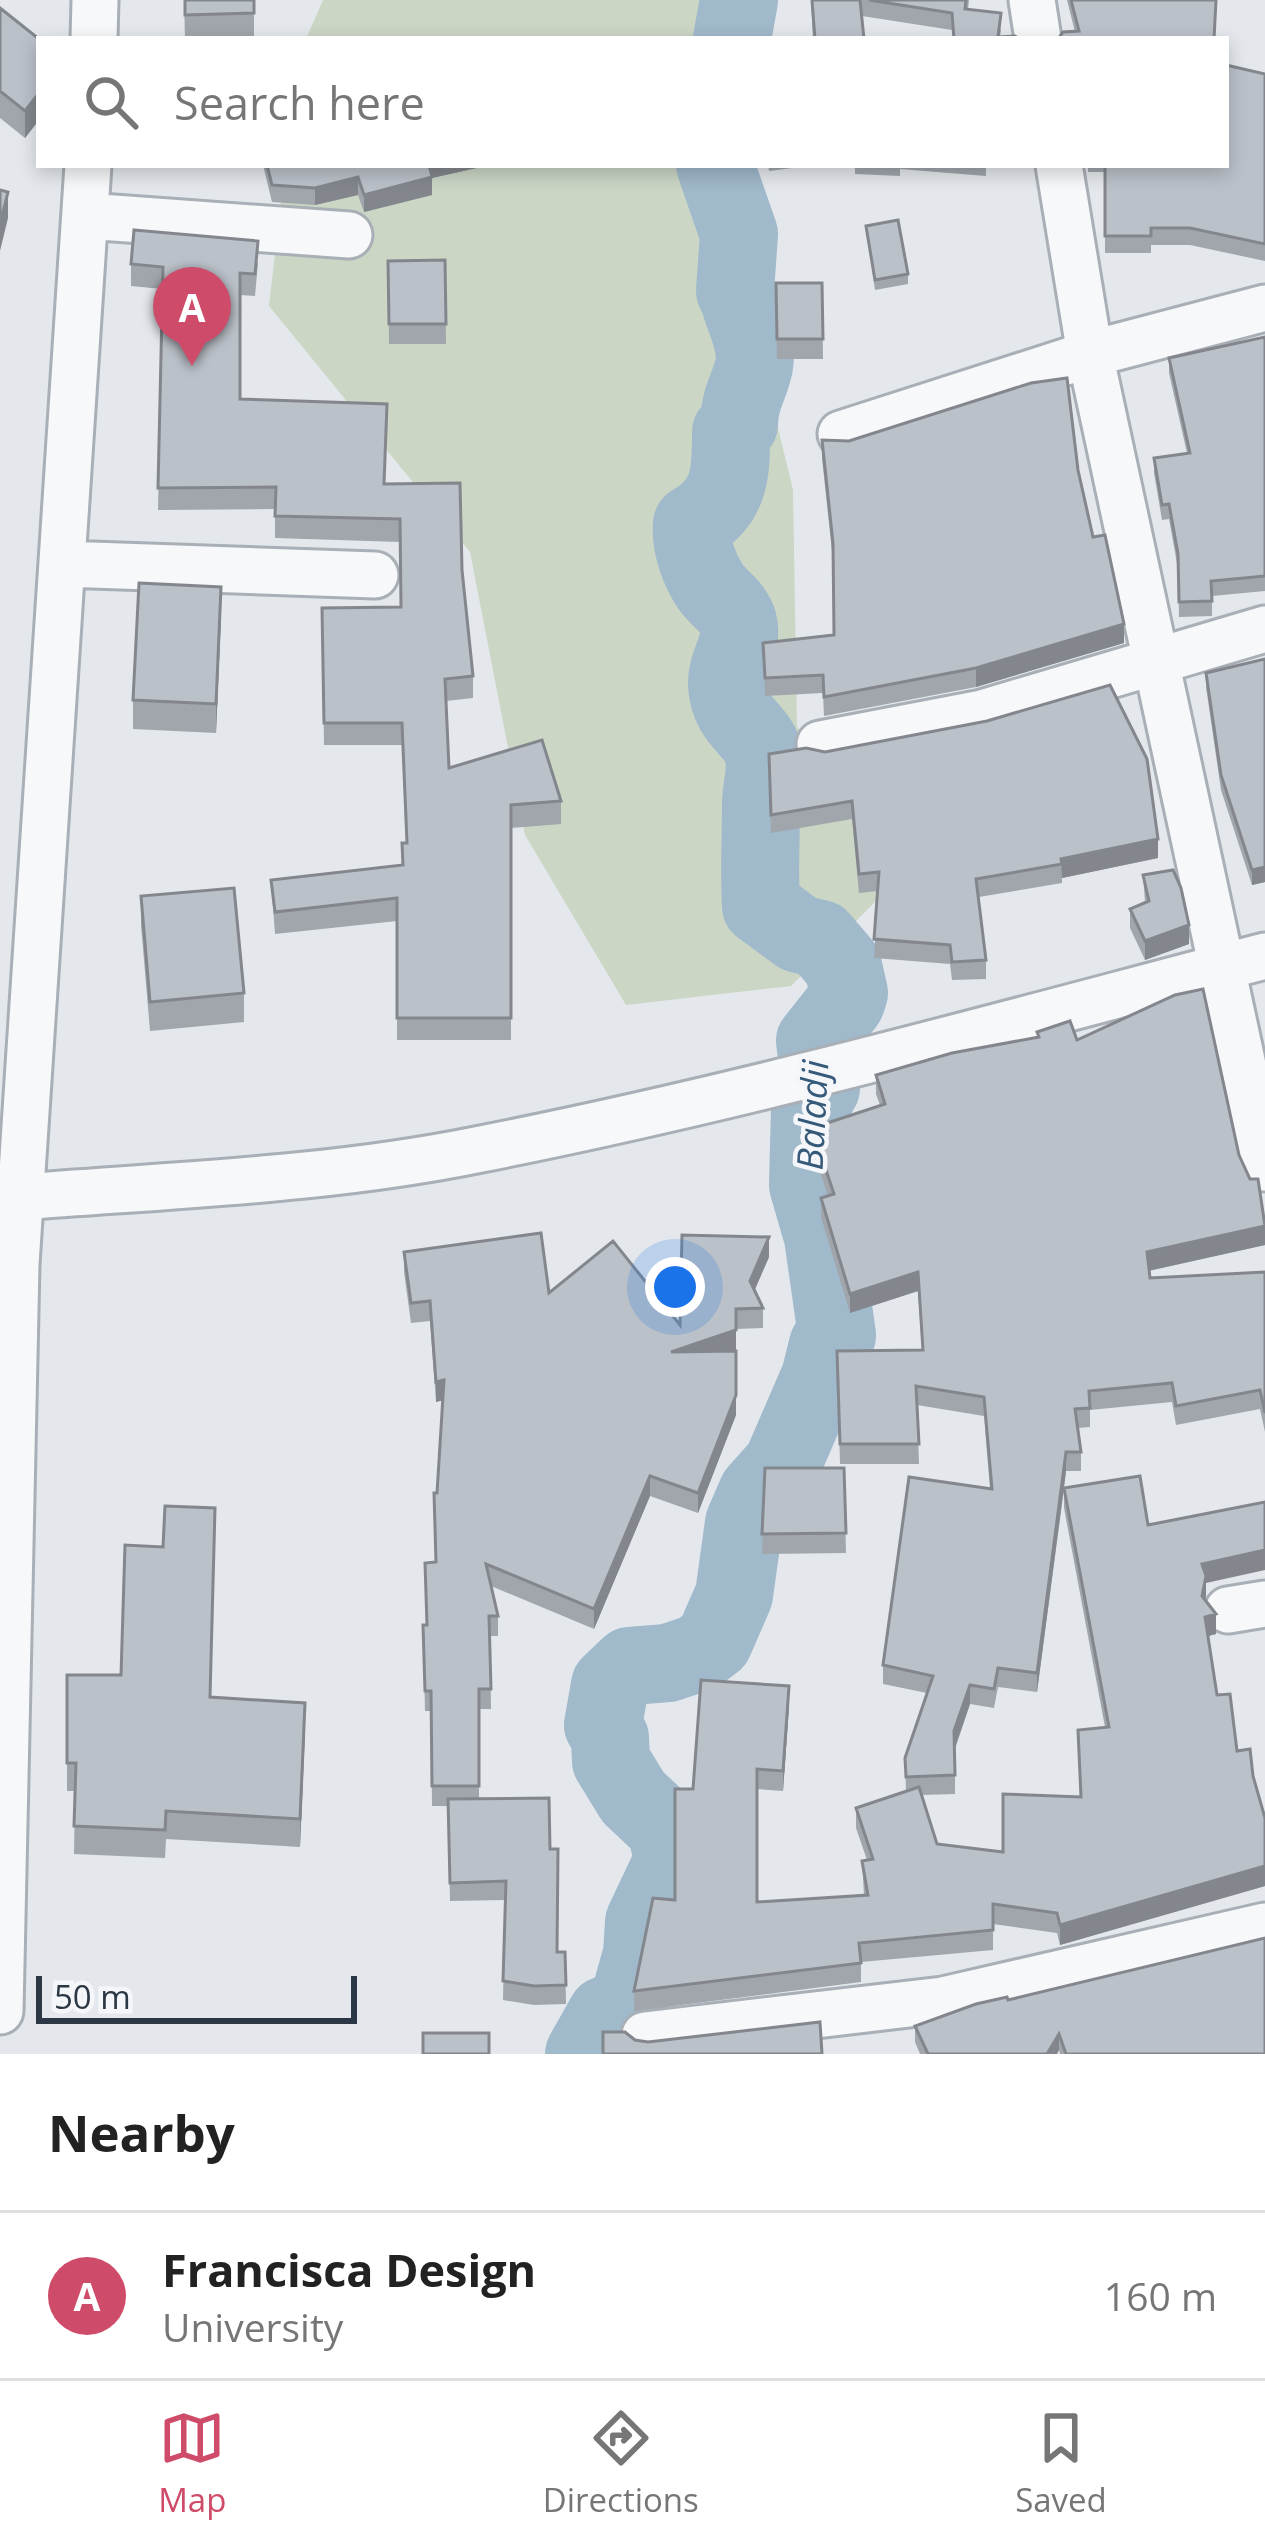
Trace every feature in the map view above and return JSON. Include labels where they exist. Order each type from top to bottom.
[{"type":"street","points":[[94,36],[95,0]]},
{"type":"street","points":[[1031,0],[1037,36]]},
{"type":"street","points":[[0,2011],[8,1261],[21,1197],[88,168]]},
{"type":"street","points":[[1059,168],[1090,354],[1156,662],[1244,961],[1265,1168]]},
{"type":"street","points":[[86,216],[349,235]]},
{"type":"street","points":[[842,434],[1090,354],[1265,308]]},
{"type":"street","points":[[63,564],[375,575]]},
{"type":"street","points":[[820,744],[982,713],[1265,629]]},
{"type":"street","points":[[21,1197],[283,1176],[479,1150],[872,1060],[1244,961]]},
{"type":"street","points":[[645,2035],[943,2000],[1265,1926]]},
{"type":"green space","points":[[323,0],[749,0],[748,36],[307,36]]},
{"type":"green space","name":"Baladji","points":[[285,168],[744,168],[740,271],[793,490],[797,726],[894,883],[791,986],[626,1005],[525,835],[470,552],[269,306]]},
{"type":"building","points":[[185,0],[254,0],[254,13],[185,15]]},
{"type":"building","points":[[812,0],[860,0],[864,36],[815,36]]},
{"type":"building","points":[[869,0],[966,0],[965,9],[1001,13],[998,36],[954,36],[952,13]]},
{"type":"building","points":[[1071,0],[1216,0],[1214,36],[1060,36],[1079,31]]},
{"type":"building","points":[[0,8],[36,37],[36,97],[25,111],[0,91]]},
{"type":"building","points":[[1229,66],[1265,74],[1265,244],[1190,228],[1151,228],[1151,236],[1105,236],[1105,168],[1229,168]]},
{"type":"building","points":[[268,168],[430,168],[432,177],[364,195],[358,177],[315,188],[272,185]]},
{"type":"building","points":[[0,190],[8,192],[0,224]]},
{"type":"building","points":[[898,220],[908,274],[875,280],[866,226]]},
{"type":"building","points":[[134,230],[258,241],[255,274],[240,273],[240,399],[387,404],[384,484],[460,483],[462,570],[473,676],[445,679],[449,768],[542,740],[561,801],[511,805],[511,1018],[397,1018],[397,898],[275,912],[271,880],[403,865],[402,843],[407,843],[402,723],[324,723],[322,608],[401,607],[400,519],[275,516],[276,487],[158,488],[163,267],[131,264]]},
{"type":"building","points":[[445,260],[446,324],[389,324],[388,261]]},
{"type":"building","points":[[776,283],[822,283],[823,339],[777,339]]},
{"type":"building","points":[[1265,337],[1265,576],[1211,581],[1212,601],[1179,602],[1178,554],[1169,504],[1162,505],[1154,458],[1190,453],[1169,358]]},
{"type":"building","points":[[1067,378],[1078,470],[1093,537],[1105,535],[1124,624],[976,668],[824,697],[823,675],[765,678],[763,643],[834,635],[833,543],[822,440],[849,441],[1031,383]]},
{"type":"building","points":[[139,583],[221,587],[216,704],[133,700]]},
{"type":"building","points":[[1265,659],[1265,867],[1252,870],[1221,775],[1206,673]]},
{"type":"building","points":[[1110,685],[1147,759],[1158,839],[1061,859],[1062,864],[976,879],[986,960],[952,962],[950,945],[874,939],[879,872],[859,874],[852,801],[771,815],[769,754],[806,748],[825,752],[987,721]]},
{"type":"building","points":[[1173,870],[1189,925],[1145,941],[1130,909],[1149,901],[1143,875]]},
{"type":"building","points":[[234,888],[244,993],[150,1002],[141,896]]},
{"type":"building","points":[[1203,989],[1239,1155],[1250,1179],[1258,1179],[1265,1226],[1147,1252],[1150,1278],[1265,1272],[1265,1413],[1260,1390],[1176,1406],[1172,1383],[1089,1391],[1090,1408],[1075,1409],[1081,1452],[1066,1452],[1037,1673],[998,1668],[994,1689],[970,1685],[954,1731],[955,1775],[906,1777],[905,1758],[933,1676],[883,1665],[909,1477],[992,1489],[984,1397],[916,1386],[919,1444],[840,1444],[837,1351],[923,1350],[918,1272],[850,1294],[821,1198],[834,1194],[812,1128],[885,1104],[876,1075],[952,1053],[1039,1037],[1037,1032],[1070,1021],[1077,1040],[1175,995]]},
{"type":"building","points":[[541,1233],[549,1293],[613,1241],[680,1325],[682,1235],[769,1237],[750,1281],[763,1308],[736,1309],[736,1330],[671,1352],[736,1351],[736,1395],[698,1493],[650,1476],[594,1609],[486,1564],[498,1616],[489,1616],[491,1689],[479,1689],[479,1786],[432,1786],[431,1691],[425,1691],[423,1625],[427,1625],[425,1563],[436,1562],[434,1493],[444,1380],[436,1382],[430,1301],[411,1303],[404,1252]]},
{"type":"building","points":[[765,1468],[844,1468],[846,1533],[762,1534]]},
{"type":"building","points":[[1140,1476],[1148,1525],[1265,1502],[1265,1550],[1202,1564],[1206,1576],[1202,1596],[1216,1614],[1205,1617],[1217,1695],[1230,1694],[1237,1751],[1250,1749],[1265,1818],[1265,1866],[1060,1925],[1057,1913],[993,1904],[993,1930],[859,1943],[861,1963],[634,1991],[653,1898],[675,1900],[675,1789],[693,1789],[701,1680],[789,1686],[783,1771],[757,1769],[757,1902],[868,1895],[862,1861],[873,1859],[856,1808],[919,1787],[937,1844],[1003,1852],[1003,1794],[1081,1797],[1078,1730],[1109,1727],[1064,1488]]},
{"type":"building","points":[[165,1506],[215,1508],[210,1697],[305,1703],[300,1819],[166,1811],[165,1830],[74,1826],[76,1763],[67,1763],[67,1675],[121,1675],[125,1545],[163,1547]]},
{"type":"building","points":[[549,1798],[550,1849],[558,1849],[557,1952],[565,1952],[566,1985],[503,1981],[506,1881],[450,1883],[448,1799]]},
{"type":"building","points":[[1265,1938],[1265,2054],[1066,2054],[1059,2034],[1047,2054],[928,2054],[915,2026],[976,2004]]},
{"type":"building","points":[[820,2022],[822,2054],[603,2054],[603,2032],[625,2032],[648,2042]]},
{"type":"building","points":[[423,2033],[489,2033],[489,2054],[423,2054]]},
{"type":"waterway","name":"Baladji","points":[[733,36],[739,0]]},
{"type":"waterway","name":"Baladji","points":[[584,2054],[606,2015],[627,2008],[642,1954],[644,1922],[671,1865],[666,1828],[633,1797],[611,1761],[610,1738],[603,1725],[610,1685],[630,1666],[668,1663],[698,1653],[714,1641],[734,1595],[744,1523],[757,1493],[782,1465],[820,1377],[828,1345],[837,1335],[823,1237],[808,1185],[810,1107],[821,1088],[815,1041],[849,993],[843,966],[820,939],[799,934],[761,906],[764,757],[729,698],[727,676],[739,639],[738,622],[706,579],[692,540],[692,524],[715,506],[726,485],[731,432],[739,424],[755,358],[741,306],[750,322],[735,291],[739,234],[716,168]]},
{"type":"place","name":"Francisca Design","points":[[192,366]]}]
